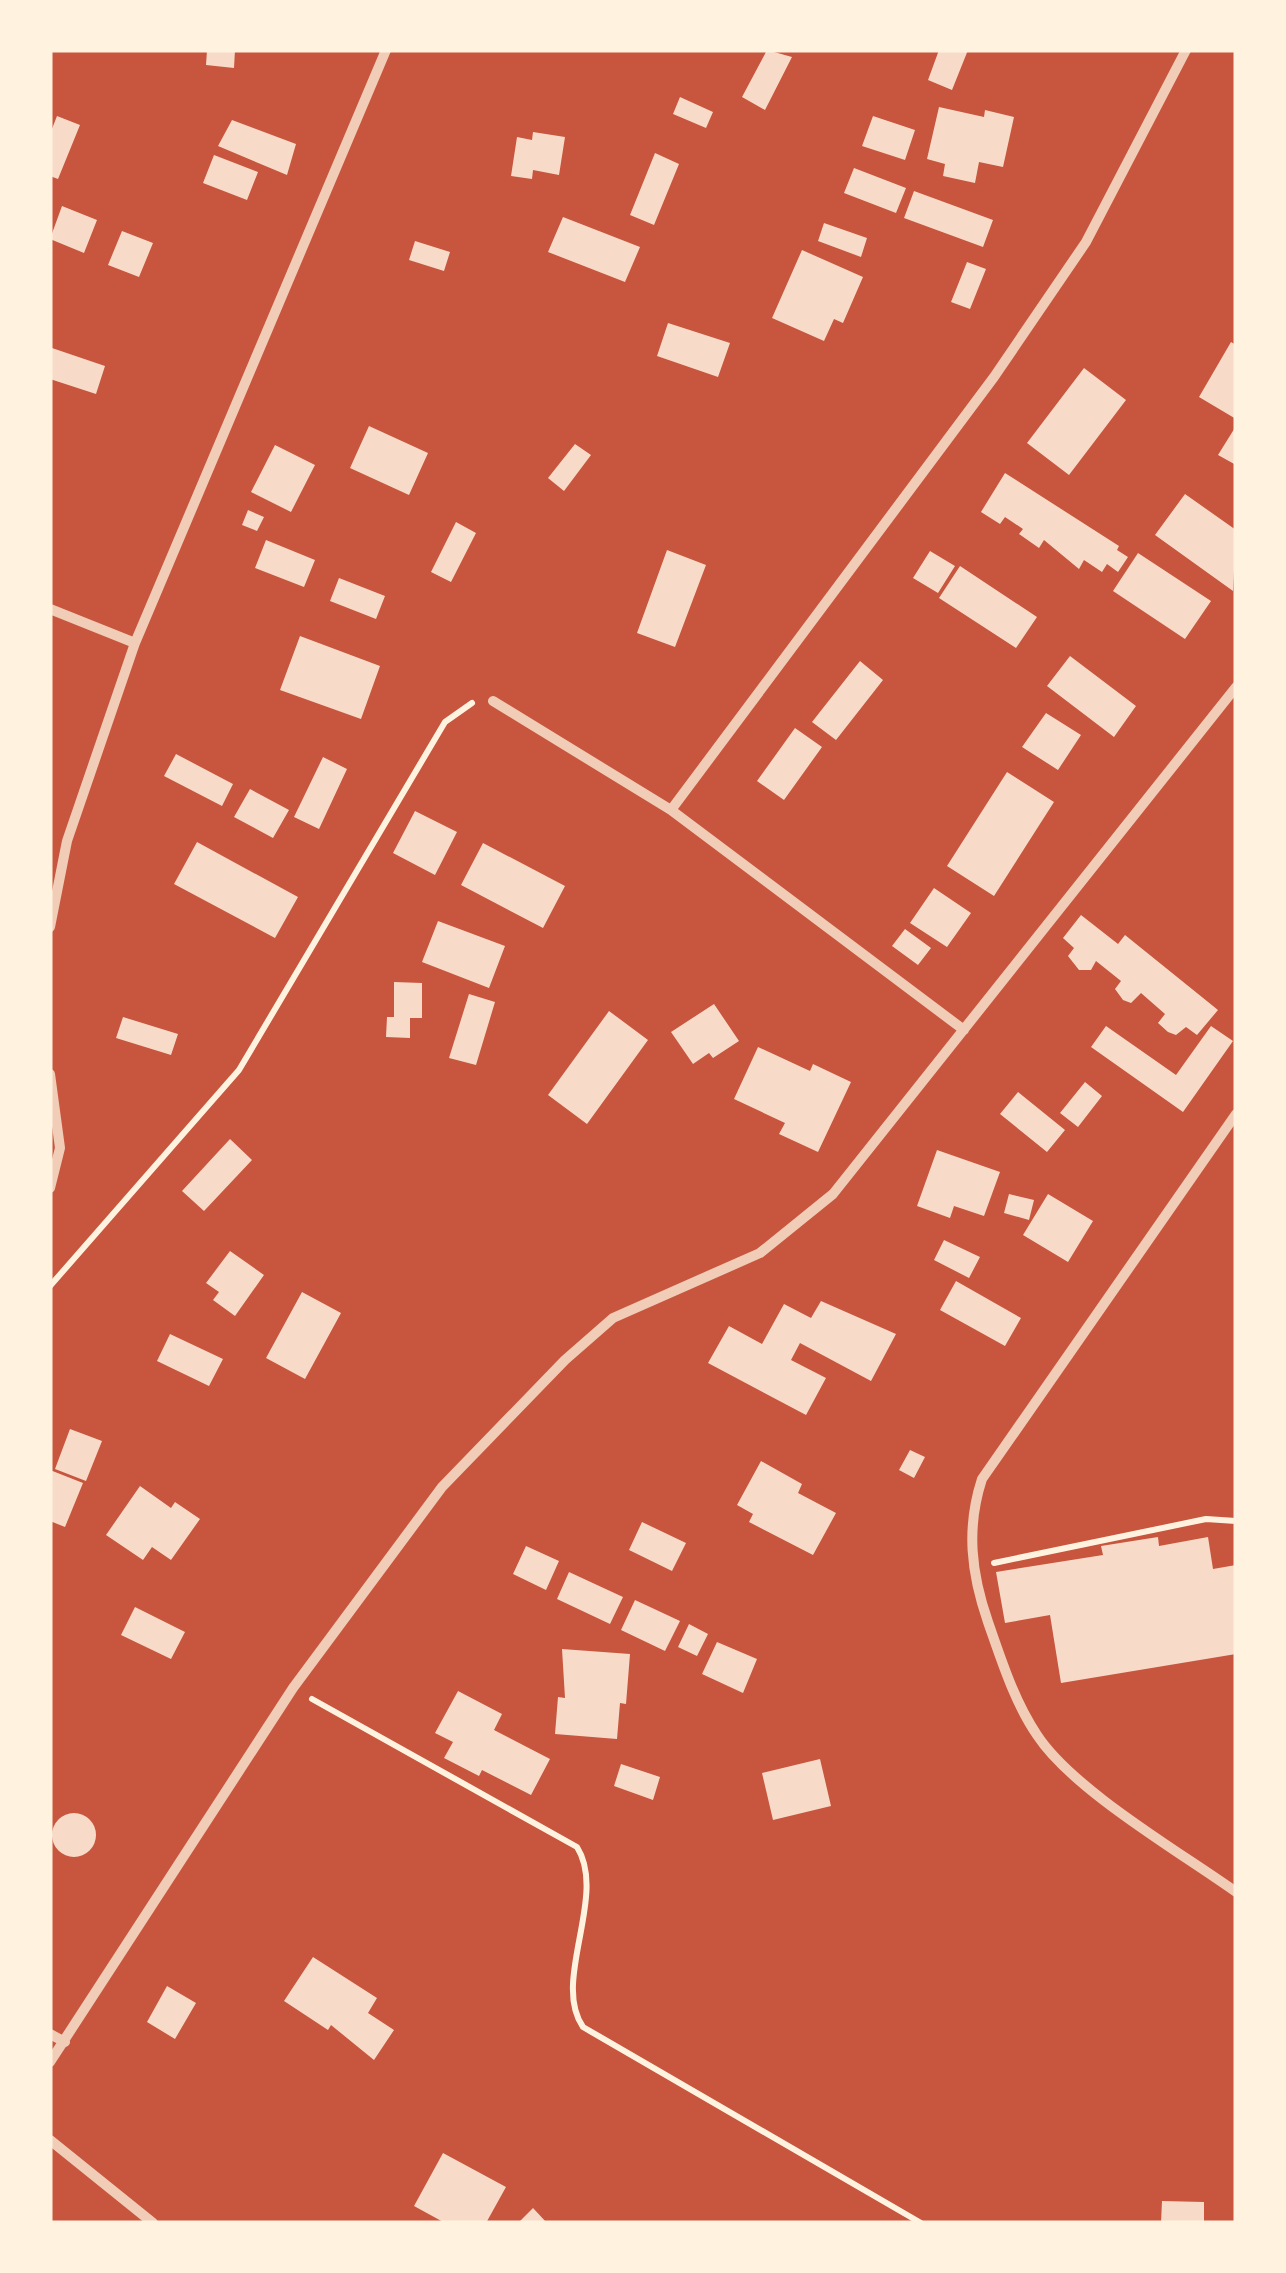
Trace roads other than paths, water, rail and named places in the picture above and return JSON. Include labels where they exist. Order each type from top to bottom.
[{"type":"street","points":[[50,926],[68,842],[134,644],[386,50]]},
{"type":"street","points":[[672,810],[994,377],[1086,242],[1186,50]]},
{"type":"street","points":[[50,609],[134,644]]},
{"type":"street","points":[[50,2062],[293,1688],[442,1487],[565,1360],[612,1318],[760,1253],[833,1194],[1236,686]]},
{"type":"street","points":[[493,700],[672,810],[964,1030]]},
{"type":"street","points":[[50,1074],[55,1147],[50,1188]]},
{"type":"street","points":[[1236,1114],[982,1479],[970,1533],[974,1567],[1003,1665],[1037,1736],[1087,1785],[1236,1892]]},
{"type":"street","points":[[50,2034],[65,2042]]},
{"type":"street","points":[[50,2140],[152,2223]]}]
